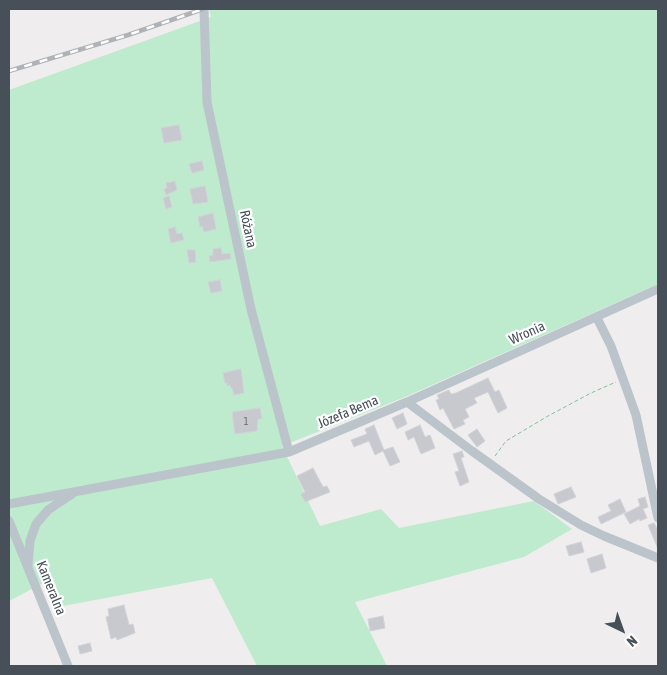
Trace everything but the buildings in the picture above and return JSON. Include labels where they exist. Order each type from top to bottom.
[{"type":"street","name":"Różana","points":[[204,9],[207,102],[251,309],[289,452]]},
{"type":"street","name":"Wronia","points":[[407,402],[658,289]]},
{"type":"street","points":[[596,318],[606,335],[636,415],[658,518]]},
{"type":"street","name":"Józefa Bema","points":[[9,504],[289,452],[407,402]]},
{"type":"street","points":[[407,402],[493,466],[581,525],[658,558]]},
{"type":"street","points":[[28,568],[30,541],[36,524],[48,510],[77,491]]},
{"type":"street","name":"Kameralna","points":[[9,521],[68,666]]},
{"type":"path","points":[[493,466],[495,454],[506,441],[591,393],[624,379]]},
{"type":"green space","points":[[209,9],[658,9],[658,284],[405,397],[282,446],[320,526],[381,509],[399,528],[534,501],[572,529],[524,557],[355,602],[387,666],[257,666],[212,578],[63,606],[53,578],[9,601],[9,90],[211,17]]},
{"type":"railway","points":[[9,71],[128,35],[203,9]]}]
